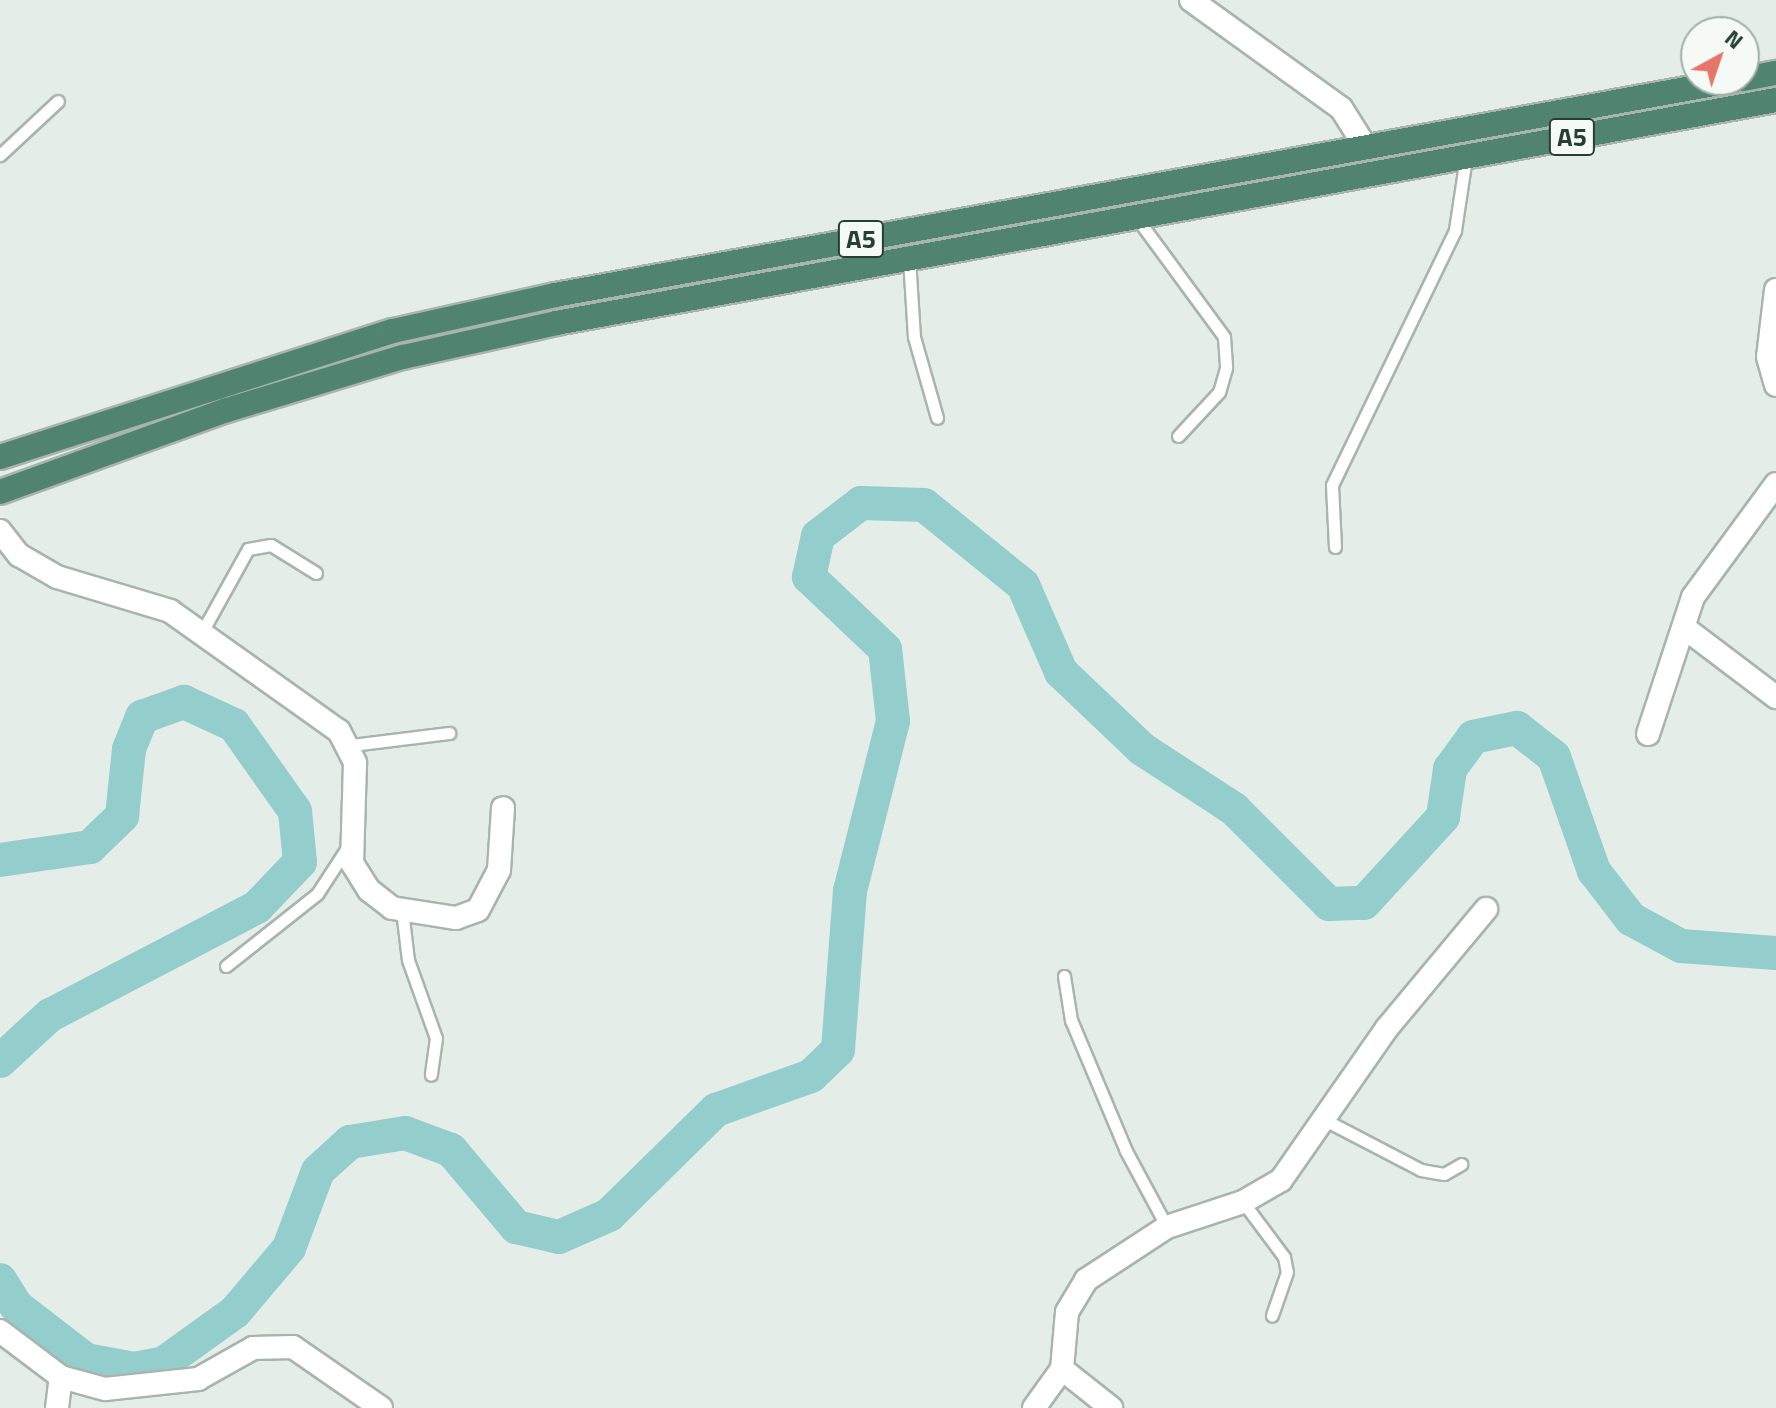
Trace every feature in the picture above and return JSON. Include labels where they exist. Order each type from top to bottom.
[{"type":"highway","name":"A5","points":[[0,457],[393,331],[555,295],[1680,90]]},
{"type":"highway","name":"A5","points":[[0,492],[122,445],[403,357],[908,258],[1776,100]]},
{"type":"street","points":[[1191,0],[1341,108],[1365,146]]},
{"type":"street","points":[[1776,290],[1768,357],[1776,385]]},
{"type":"street","points":[[1648,734],[1686,629],[1693,597],[1776,484]]},
{"type":"street","points":[[0,531],[19,555],[57,577],[170,611],[351,745],[352,863],[369,890],[402,910],[456,918],[478,910],[499,870],[503,808]]},
{"type":"street","points":[[1686,629],[1776,697]]},
{"type":"street","points":[[1034,1408],[1062,1369],[1070,1302],[1105,1265],[1167,1227],[1243,1202],[1281,1180],[1387,1028],[1486,909]]},
{"type":"street","points":[[0,1331],[61,1377],[105,1389],[145,1388],[198,1379],[253,1348],[274,1345],[316,1357],[381,1408]]},
{"type":"street","points":[[1062,1369],[1111,1408]]},
{"type":"street","points":[[57,1408],[61,1377]]},
{"type":"lane","points":[[0,155],[58,101]]},
{"type":"lane","points":[[1335,547],[1332,485],[1455,230],[1466,157]]},
{"type":"lane","points":[[1135,216],[1224,337],[1226,368],[1219,392],[1178,436]]},
{"type":"lane","points":[[908,258],[914,337],[937,418]]},
{"type":"lane","points":[[202,632],[248,549],[271,545],[316,573]]},
{"type":"lane","points":[[351,745],[449,733]]},
{"type":"lane","points":[[226,966],[317,894],[352,842]]},
{"type":"lane","points":[[402,910],[408,960],[436,1038],[431,1075]]},
{"type":"lane","points":[[1064,976],[1071,1020],[1126,1151],[1167,1227]]},
{"type":"lane","points":[[1325,1120],[1421,1170],[1444,1174],[1461,1164]]},
{"type":"lane","points":[[1243,1202],[1284,1257],[1287,1272],[1272,1315]]},
{"type":"waterway","points":[[0,1280],[16,1306],[86,1360],[134,1369],[164,1363],[235,1312],[289,1248],[318,1171],[350,1142],[405,1133],[451,1150],[516,1227],[559,1237],[609,1215],[716,1110],[811,1076],[838,1050],[850,891],[893,721],[885,649],[809,577],[818,536],[861,503],[924,505],[1023,585],[1061,672],[1142,749],[1234,809],[1329,904],[1364,903],[1443,817],[1450,769],[1473,737],[1517,728],[1554,757],[1594,871],[1631,919],[1681,946],[1776,953]]},
{"type":"waterway","points":[[0,860],[90,847],[122,816],[129,749],[142,717],[184,702],[234,725],[295,811],[300,862],[257,907],[50,1015],[0,1061]]}]
